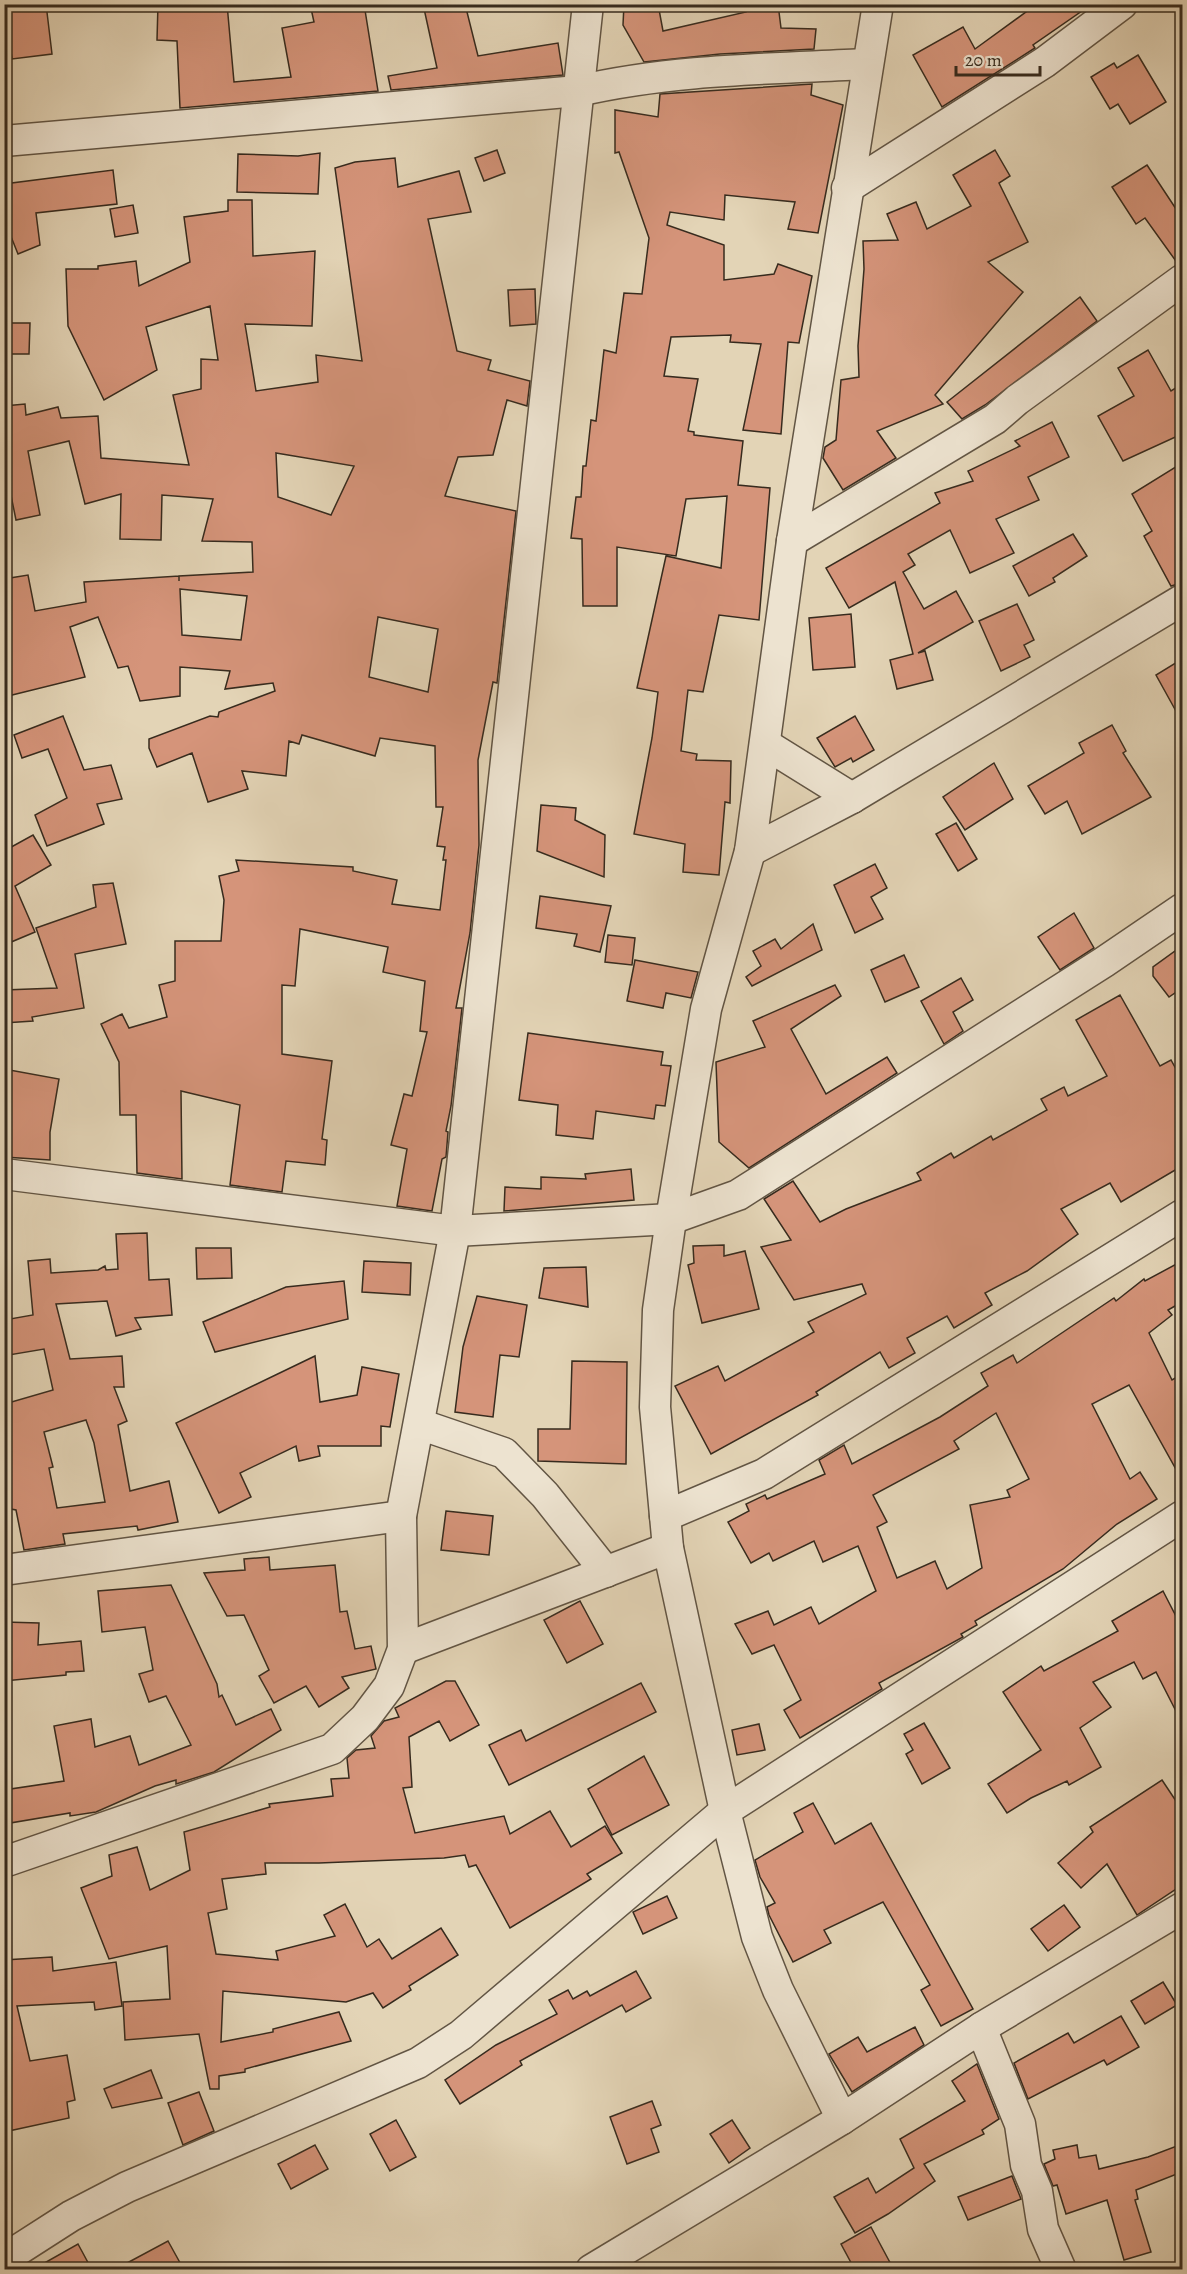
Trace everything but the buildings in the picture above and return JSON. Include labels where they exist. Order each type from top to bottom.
[{"type":"street","points":[[4,1862],[332,1749],[365,1718],[388,1686],[403,1649],[401,1516],[455,1231],[588,4]]},
{"type":"street","points":[[842,2118],[778,1990],[761,1948],[725,1811],[668,1548],[656,1407],[658,1310],[671,1219],[706,1009],[750,851],[792,541],[878,4]]},
{"type":"street","points":[[847,188],[1045,62],[1122,4]]},
{"type":"street","points":[[4,141],[578,91],[631,78],[671,74],[867,64]]},
{"type":"street","points":[[792,541],[995,419],[1017,400],[1182,280]]},
{"type":"street","points":[[750,851],[852,798],[1182,600]]},
{"type":"street","points":[[765,744],[852,798]]},
{"type":"street","points":[[4,1174],[455,1231],[671,1219],[738,1195],[1104,962],[1182,909]]},
{"type":"street","points":[[665,1516],[764,1474],[1182,1215]]},
{"type":"street","points":[[419,1424],[504,1453],[545,1495],[606,1572]]},
{"type":"street","points":[[4,1570],[401,1516]]},
{"type":"street","points":[[4,2259],[71,2216],[127,2187],[426,2057],[461,2035],[725,1811],[1182,1516]]},
{"type":"street","points":[[403,1649],[668,1548]]},
{"type":"street","points":[[591,2270],[842,2118],[981,2028],[1182,1908]]},
{"type":"street","points":[[981,2028],[1020,2124],[1026,2165],[1037,2190],[1043,2229],[1060,2270]]}]
